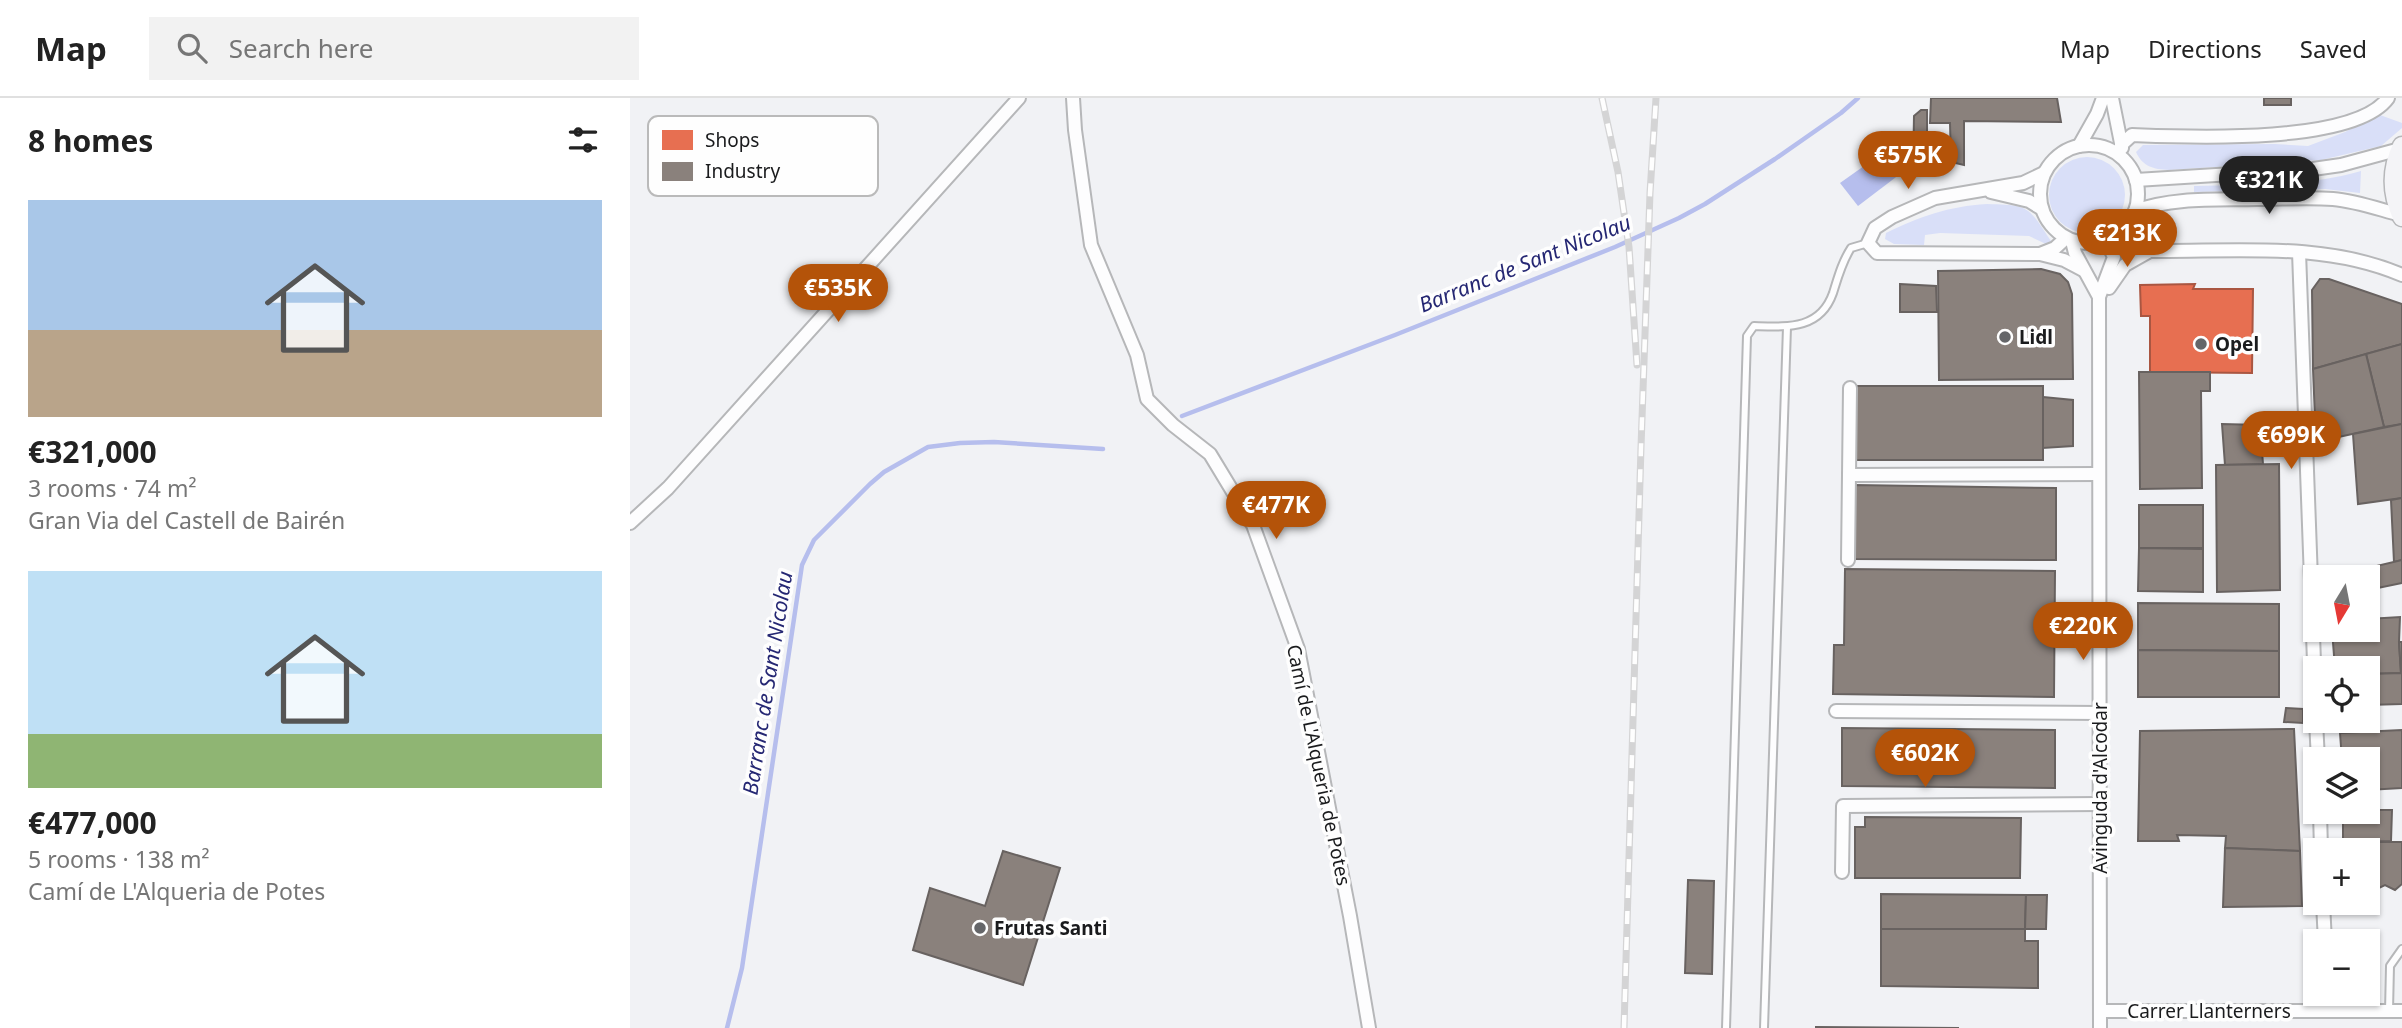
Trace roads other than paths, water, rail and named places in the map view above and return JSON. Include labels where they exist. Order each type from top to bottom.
[{"type":"main road","points":[[2401,147],[2393,182],[2401,216]]},
{"type":"street","points":[[630,523],[668,488],[1019,98]]},
{"type":"street","name":"Camí de L'Alqueria de Potes","points":[[1073,98],[1074,130],[1091,245],[1138,355],[1147,399],[1173,425],[1210,454],[1253,525],[1298,649],[1369,1028]]},
{"type":"street","points":[[2078,146],[2098,114],[2104,98]]},
{"type":"street","points":[[2044,173],[2039,191],[2042,209],[2051,226],[2069,239],[2090,244],[2109,239],[2126,227],[2135,211],[2138,196],[2136,180],[2123,159],[2112,98]]},
{"type":"street","points":[[2121,145],[2132,135],[2239,137],[2290,134],[2340,124],[2365,114],[2388,98]]},
{"type":"street","points":[[2083,270],[2064,260],[2040,254],[1877,253],[1868,243],[1875,228],[1915,206],[1935,198],[2023,183],[2044,173],[2062,153],[2078,146],[2107,149],[2123,159]]},
{"type":"street","points":[[2136,180],[2314,169],[2342,165],[2401,147]]},
{"type":"street","points":[[1984,190],[2029,201],[2042,209]]},
{"type":"street","points":[[2135,211],[2152,205],[2181,202],[2307,198],[2362,204],[2401,216]]},
{"type":"street","points":[[2040,254],[2069,239]]},
{"type":"street","points":[[2069,239],[2099,297],[2113,285],[2118,272],[2125,265],[2149,251]]},
{"type":"street","points":[[2109,239],[2125,249],[2149,251],[2335,254],[2381,266],[2402,275]]},
{"type":"street","name":"Avinguda d'Alcodar","points":[[2100,1028],[2099,297],[2114,257],[2109,239]]},
{"type":"street","points":[[2299,252],[2314,656]]},
{"type":"street","points":[[1848,560],[1850,388]]},
{"type":"street","points":[[1849,475],[2099,474]]},
{"type":"street","points":[[1836,711],[2099,713]]},
{"type":"street","points":[[1842,872],[1843,806],[2100,804]]},
{"type":"street","name":"Carrer Llanterners","points":[[2100,1011],[2395,1011]]},
{"type":"lane","points":[[1726,1028],[1747,336],[1754,326],[1787,327],[1810,320],[1827,308],[1844,259],[1851,248],[1868,243]]},
{"type":"lane","points":[[1764,1028],[1787,327]]},
{"type":"lane","points":[[2395,1011],[2390,966],[2402,949]]},
{"type":"water","points":[[1888,149],[1904,171],[1858,206],[1840,183]]},
{"type":"waterway","name":"Barranc de Sant Nicolau","points":[[1182,416],[1395,335],[1615,247],[1679,218],[1775,159],[1858,98]]},
{"type":"waterway","name":"Barranc de Sant Nicolau","points":[[727,1028],[742,968],[802,565],[814,540],[884,472],[928,447],[994,442],[1103,449]]},
{"type":"railway","points":[[1602,98],[1618,172],[1629,247],[1637,365]]},
{"type":"railway","points":[[1624,1028],[1641,447],[1656,98]]},
{"type":"place","name":"Lidl","points":[[2005,337]]},
{"type":"place","name":"Opel","points":[[2201,344]]},
{"type":"place","name":"Frutas Santi","points":[[980,928]]}]
